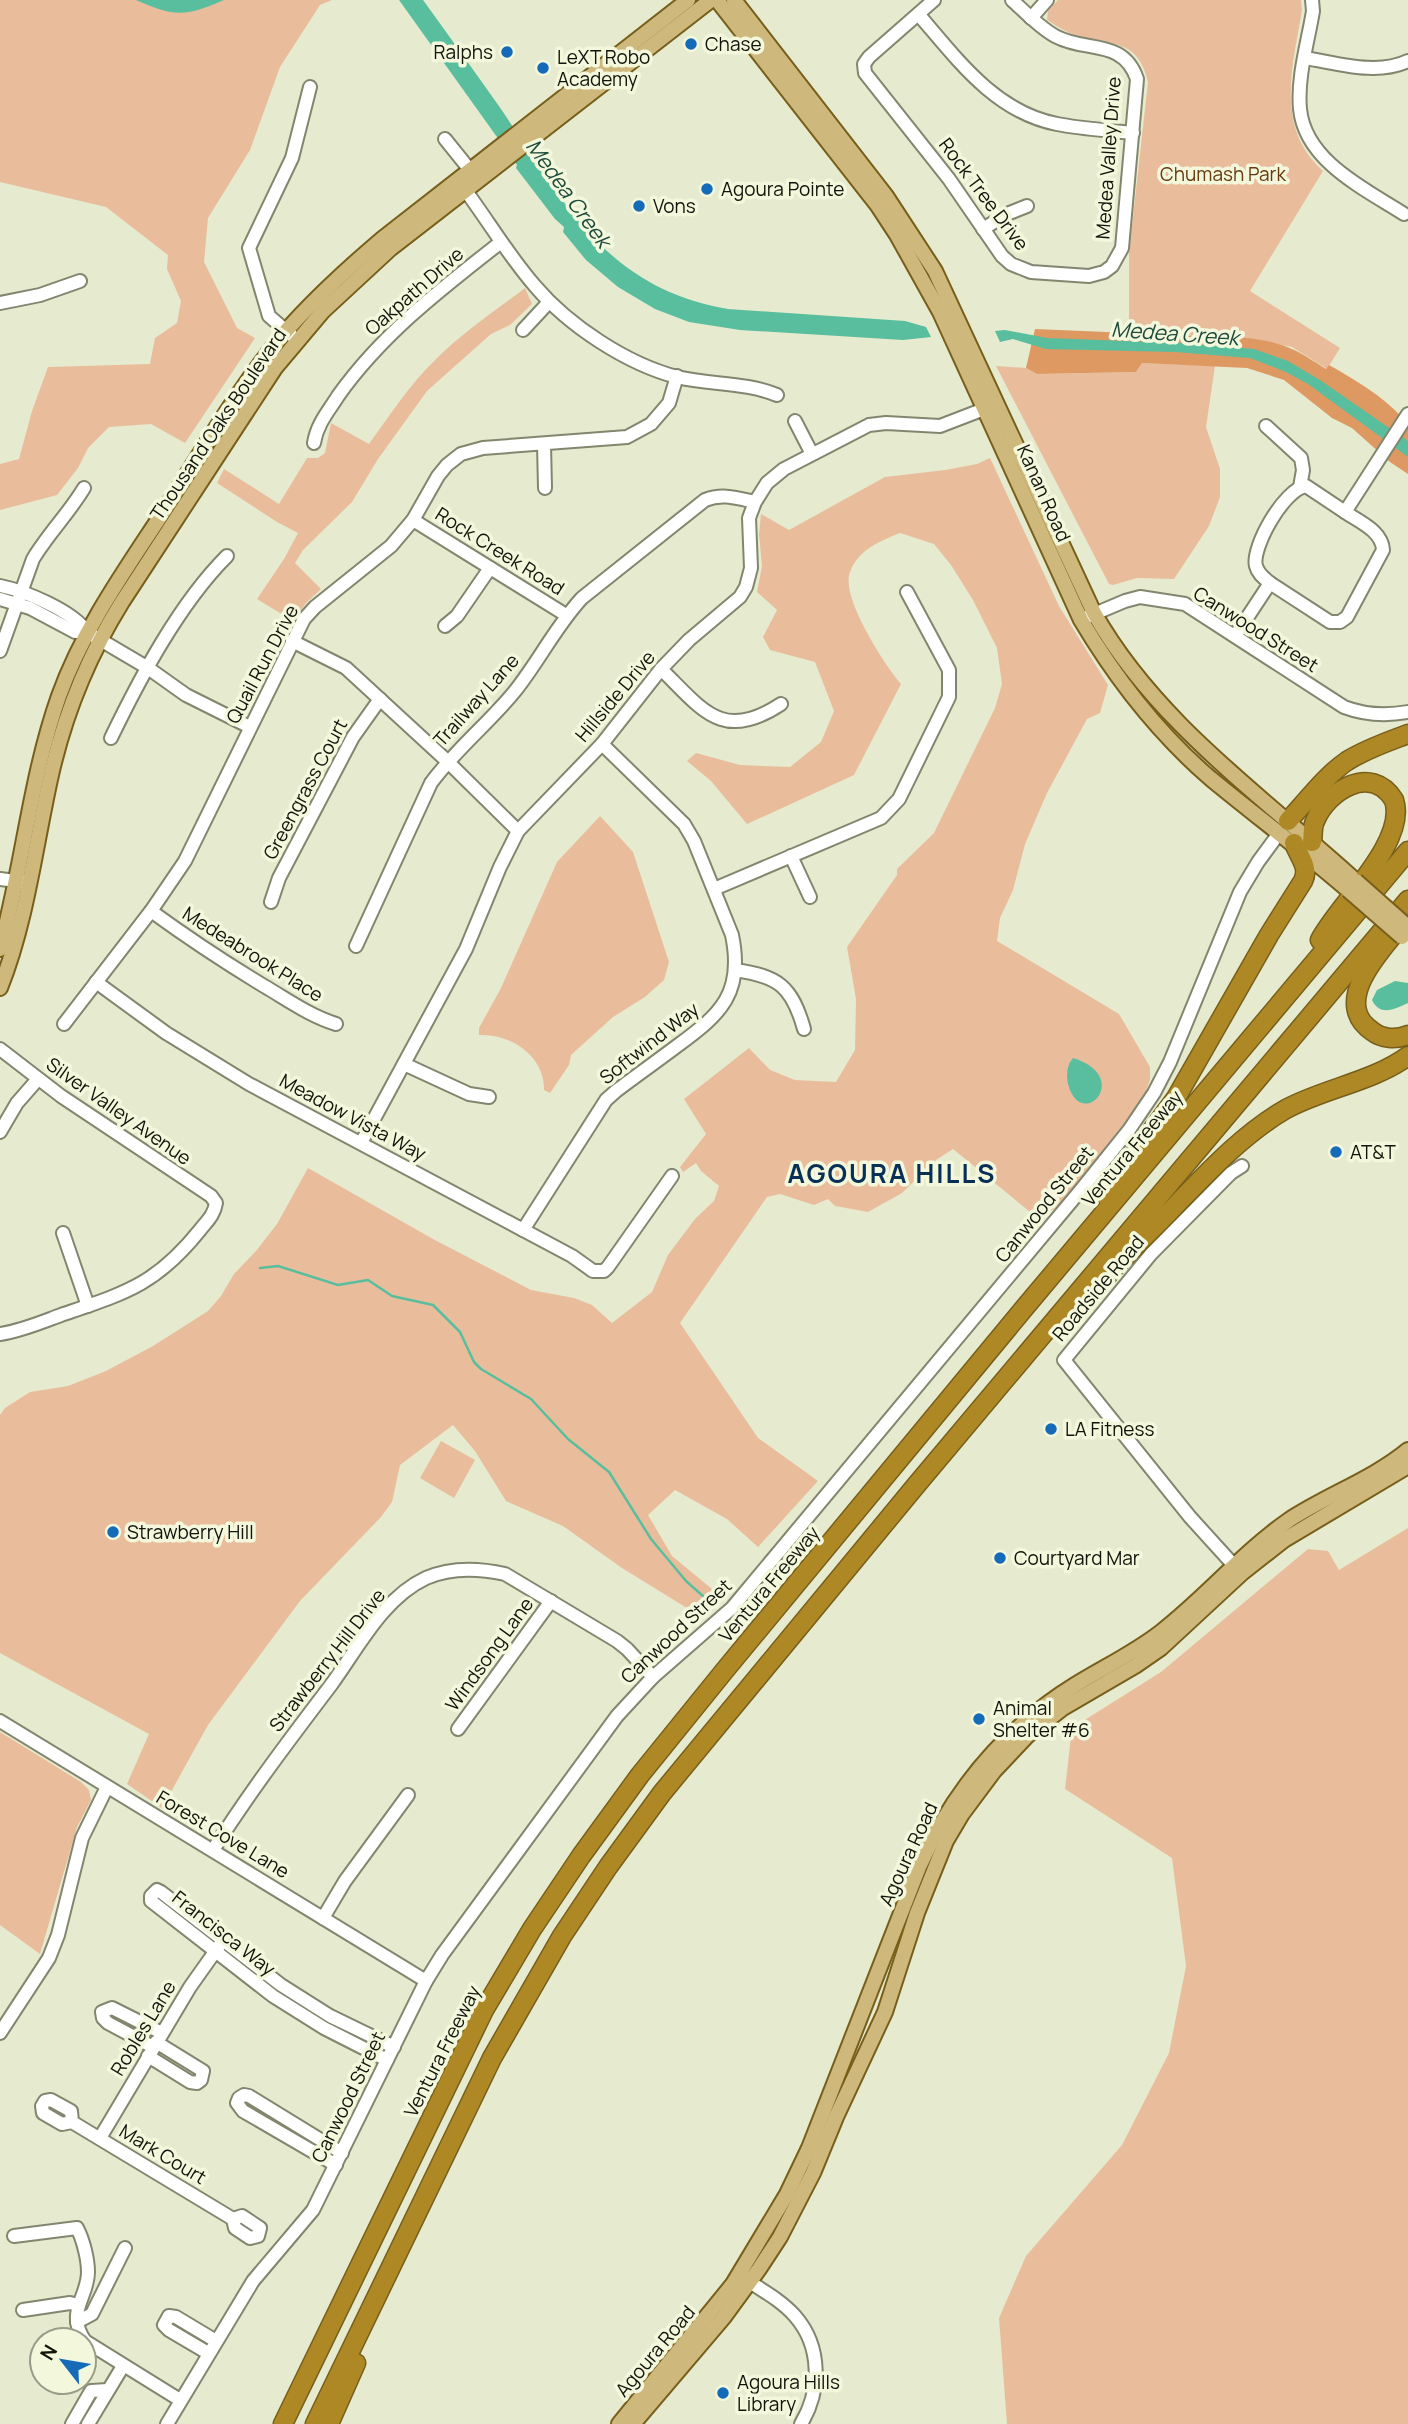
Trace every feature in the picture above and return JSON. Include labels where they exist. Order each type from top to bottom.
[{"type":"highway","points":[[1026,1307],[1054,1259],[1150,1136],[1193,1071],[1269,935],[1306,876],[1294,835],[1324,781],[1345,762],[1408,734]]},
{"type":"highway","points":[[1294,835],[1314,822],[1335,794],[1346,785],[1364,782],[1378,786],[1390,795],[1398,810],[1396,836],[1379,863],[1322,935],[1298,983]]},
{"type":"highway","name":"Ventura Freeway","points":[[283,2424],[484,2010],[532,1929],[581,1856],[640,1775],[716,1681],[1408,851]]},
{"type":"highway","points":[[315,2424],[492,2057],[562,1936],[608,1867],[662,1793],[1408,900]]},
{"type":"highway","points":[[1408,917],[1363,976],[1357,990],[1356,1003],[1362,1023],[1371,1031],[1392,1038],[1408,1035]]},
{"type":"highway","points":[[1024,1357],[1064,1326],[1112,1269],[1227,1153],[1259,1127],[1287,1109],[1387,1069],[1408,1056]]},
{"type":"highway","points":[[269,2424],[322,2315],[358,2268]]},
{"type":"highway","points":[[329,2424],[355,2368],[369,2311]]},
{"type":"main road","name":"Thousand Oaks Boulevard","points":[[521,140],[688,0]]},
{"type":"main road","name":"Thousand Oaks Boulevard","points":[[0,988],[14,949],[45,740],[60,693],[238,397],[291,336],[462,185],[711,0]]},
{"type":"main road","name":"Kanan Road","points":[[717,0],[878,206],[897,235],[991,406],[1088,617],[1153,698],[1294,835],[1406,935]]},
{"type":"main road","name":"Kanan Road","points":[[734,0],[908,227],[936,271],[954,308],[991,406]]},
{"type":"main road","name":"Thousand Oaks Boulevard","points":[[462,185],[470,170],[505,151]]},
{"type":"main road","name":"Thousand Oaks Boulevard","points":[[0,949],[23,883]]},
{"type":"main road","name":"Agoura Road","points":[[633,2424],[710,2334],[745,2279],[775,2217],[807,2170],[836,2117],[885,2011],[910,1910],[934,1833],[967,1782],[1001,1743],[1037,1711],[1160,1633],[1238,1569],[1290,1520],[1381,1469],[1408,1450]]},
{"type":"main road","name":"Agoura Road","points":[[1238,1569],[1300,1529],[1373,1489],[1408,1465]]},
{"type":"main road","name":"Agoura Road","points":[[807,2170],[910,1910]]},
{"type":"main road","name":"Agoura Road","points":[[619,2424],[700,2326],[745,2279]]},
{"type":"street","points":[[934,0],[919,15],[986,89],[1018,109],[1056,124],[1133,133]]},
{"type":"street","name":"Medea Valley Drive","points":[[1012,0],[1053,35],[1073,44],[1111,50],[1123,56],[1132,66],[1137,79],[1122,248],[1112,266]]},
{"type":"street","points":[[1031,18],[1047,0]]},
{"type":"street","points":[[1312,0],[1313,11],[1300,90],[1300,111],[1306,131],[1317,150],[1347,177],[1404,214]]},
{"type":"street","name":"Rock Tree Drive","points":[[919,15],[869,57],[864,64],[865,73],[949,179],[1002,256],[1020,269],[1031,272],[1089,276],[1104,272],[1112,266]]},
{"type":"street","points":[[1305,58],[1367,68],[1400,65],[1408,61]]},
{"type":"street","points":[[291,336],[269,316],[249,248],[292,158],[310,87]]},
{"type":"street","points":[[445,139],[470,170]]},
{"type":"street","points":[[462,185],[501,242],[549,302],[606,344],[630,358],[677,376],[760,389],[776,395]]},
{"type":"street","points":[[983,229],[1007,214],[1027,206]]},
{"type":"street","name":"Oakpath Drive","points":[[314,443],[317,428],[351,378],[382,343],[427,301],[501,242]]},
{"type":"street","points":[[0,303],[40,295],[80,281]]},
{"type":"street","points":[[523,330],[549,302]]},
{"type":"street","name":"Quail Run Drive","points":[[64,1024],[151,911],[185,861],[292,641],[314,607],[391,546],[413,520],[438,476],[461,454],[484,448],[627,437],[651,424],[660,414],[669,403],[677,376]]},
{"type":"street","name":"Hillside Drive","points":[[361,1143],[466,949],[518,831],[602,744],[661,669],[689,640],[740,597],[751,568],[748,518],[767,483],[784,469],[869,425],[886,423],[940,426],[991,406]]},
{"type":"street","points":[[1345,512],[1406,418]]},
{"type":"street","points":[[795,421],[812,454]]},
{"type":"street","points":[[1266,426],[1301,458],[1303,470],[1300,487]]},
{"type":"street","points":[[544,444],[545,488]]},
{"type":"street","points":[[1306,486],[1376,533],[1382,540],[1383,550],[1348,617],[1340,622],[1330,622],[1270,583],[1261,576],[1256,566],[1256,556],[1276,510],[1284,499],[1300,487],[1306,486]]},
{"type":"street","points":[[0,651],[18,598],[40,547],[72,509],[84,488]]},
{"type":"street","name":"Trailway Lane","points":[[356,946],[431,783],[447,761],[512,695],[566,615],[582,598],[705,500],[726,496],[755,502]]},
{"type":"street","name":"Rock Creek Road","points":[[413,520],[566,615]]},
{"type":"street","points":[[111,738],[132,693],[198,590],[227,556]]},
{"type":"street","points":[[445,626],[457,616],[490,568]]},
{"type":"street","points":[[1235,636],[1270,583]]},
{"type":"street","points":[[0,586],[18,598],[80,622],[94,635],[186,695],[250,727]]},
{"type":"street","points":[[714,889],[881,818],[899,799],[949,697],[949,670],[907,592]]},
{"type":"street","name":"Canwood Street","points":[[1088,617],[1140,597],[1185,604],[1354,711],[1393,715],[1408,712]]},
{"type":"street","points":[[0,599],[18,598]]},
{"type":"street","points":[[292,641],[346,668],[518,831]]},
{"type":"street","points":[[661,669],[705,713],[719,719],[734,722],[760,718],[781,704]]},
{"type":"street","name":"Greengrass Court","points":[[271,902],[279,878],[353,737],[380,699]]},
{"type":"street","name":"Softwind Way","points":[[523,1230],[606,1100],[715,1018],[728,996],[735,971],[732,935],[694,841],[684,824],[602,744]]},
{"type":"street","name":"Canwood Street","points":[[167,2424],[253,2281],[313,2210],[426,1980],[456,1934],[617,1716],[653,1677],[732,1608],[1129,1130],[1154,1093],[1170,1062],[1235,901],[1258,862],[1294,835]]},
{"type":"street","points":[[791,856],[810,897]]},
{"type":"street","points":[[0,878],[23,883]]},
{"type":"street","name":"Medeabrook Place","points":[[151,911],[278,995],[319,1018],[336,1024]]},
{"type":"street","points":[[735,971],[761,974],[785,988],[794,1002],[804,1029]]},
{"type":"street","name":"Meadow Vista Way","points":[[96,982],[138,1014],[249,1084],[572,1256],[593,1271],[604,1271],[608,1267],[672,1176]]},
{"type":"street","name":"Silver Valley Avenue","points":[[0,1049],[38,1079],[211,1196],[216,1203],[215,1213],[166,1268],[131,1290],[88,1306]]},
{"type":"street","points":[[404,1065],[469,1094],[489,1097]]},
{"type":"street","points":[[0,1132],[17,1103],[38,1079]]},
{"type":"street","name":"Roadside Road","points":[[1238,1569],[1190,1517],[1064,1360],[1151,1254],[1231,1172],[1242,1166]]},
{"type":"street","points":[[0,1334],[88,1306],[63,1233]]},
{"type":"street","name":"Strawberry Hill Drive","points":[[213,1850],[244,1802],[368,1632],[384,1612],[410,1588],[426,1578],[461,1569],[505,1574],[617,1641],[627,1648],[653,1677]]},
{"type":"street","name":"Windsong Lane","points":[[457,1729],[551,1601]]},
{"type":"street","name":"Forest Cove Lane","points":[[0,1721],[426,1980]]},
{"type":"street","points":[[0,2032],[49,1958],[58,1935],[82,1838],[107,1787]]},
{"type":"street","points":[[323,1917],[345,1881],[408,1794]]},
{"type":"street","name":"Francisca Way","points":[[220,1946],[161,1892],[156,1890],[153,1893],[151,1901],[220,1946],[277,1990],[387,2060]]},
{"type":"street","name":"Robles Lane","points":[[100,2138],[190,1987],[220,1946]]},
{"type":"street","name":"Francisca Way","points":[[327,2022],[394,2047]]},
{"type":"street","points":[[336,2165],[243,2110],[237,2103],[239,2098],[249,2096],[342,2153]]},
{"type":"street","points":[[276,2131],[284,2118]]},
{"type":"street","name":"Mark Court","points":[[72,2122],[233,2219]]},
{"type":"street","points":[[14,2236],[77,2228],[88,2273],[78,2305],[78,2332],[85,2341],[180,2400]]},
{"type":"street","points":[[76,2322],[92,2314],[125,2248]]},
{"type":"street","points":[[745,2279],[794,2315],[807,2335],[816,2369],[816,2384],[814,2397],[801,2424]]},
{"type":"street","points":[[23,2310],[78,2305]]},
{"type":"street","points":[[208,2353],[169,2330],[164,2325],[165,2320],[169,2316],[176,2317],[216,2341]]},
{"type":"street","points":[[88,2424],[123,2365]]},
{"type":"street","points":[[72,2424],[91,2391],[108,2390]]},
{"type":"green space","points":[[0,0],[332,0],[320,5],[280,67],[250,150],[208,218],[204,262],[237,328],[255,338],[185,443],[151,424],[109,427],[88,448],[78,468],[57,495],[0,510],[0,464],[19,459],[48,367],[150,364],[155,338],[177,323],[181,301],[167,269],[168,255],[106,207],[0,182]]},
{"type":"green space","name":"Chumash Park","points":[[1058,0],[1301,0],[1302,10],[1292,74],[1292,115],[1308,154],[1323,171],[1250,291],[1340,348],[1327,369],[1292,347],[1248,338],[1129,332],[1129,253],[1148,82],[1138,59],[1124,47],[1077,36],[1047,20],[1048,11]]},
{"type":"green space","points":[[525,288],[532,304],[510,325],[491,334],[427,391],[378,459],[352,502],[303,550],[295,563],[321,589],[293,621],[257,599],[298,533],[217,483],[224,469],[279,504],[307,458],[318,458],[325,453],[331,423],[369,444],[409,389],[446,349]]},
{"type":"green space","points":[[1142,363],[1215,366],[1206,427],[1220,469],[1220,497],[1209,526],[1174,579],[1137,578],[1113,585],[1109,584],[996,366],[1026,368],[1037,374],[1136,372]]},
{"type":"green space","points":[[990,458],[1059,606],[1108,685],[1100,713],[1087,719],[1047,793],[1025,844],[1013,890],[1000,918],[997,941],[1119,1014],[1150,1067],[1150,1080],[1142,1101],[1057,1208],[1035,1216],[953,1149],[936,1160],[902,1193],[868,1212],[835,1206],[828,1199],[814,1205],[780,1194],[767,1197],[680,1323],[758,1438],[818,1481],[758,1547],[727,1519],[675,1490],[648,1515],[672,1556],[718,1594],[695,1613],[622,1568],[563,1526],[506,1501],[475,1451],[453,1425],[400,1465],[392,1502],[381,1517],[300,1601],[208,1725],[162,1808],[127,1784],[149,1734],[0,1653],[0,1415],[5,1408],[30,1392],[68,1386],[106,1371],[153,1346],[208,1311],[234,1274],[277,1224],[308,1168],[433,1239],[531,1290],[574,1298],[592,1305],[612,1323],[652,1292],[668,1255],[695,1219],[714,1201],[719,1186],[701,1171],[696,1163],[683,1172],[680,1167],[706,1134],[684,1099],[749,1048],[770,1070],[795,1080],[836,1082],[855,1050],[856,999],[847,947],[897,875],[897,869],[934,833],[995,708],[1002,684],[997,648],[973,600],[934,544],[900,533],[877,543],[858,558],[850,572],[849,583],[866,630],[901,684],[854,775],[747,824],[711,781],[687,761],[696,753],[740,765],[790,767],[821,742],[834,711],[815,662],[770,650],[763,637],[777,610],[757,592],[762,566],[759,534],[761,514],[789,530],[885,477],[945,470],[977,464]]},
{"type":"green space","points":[[600,816],[633,852],[669,962],[664,980],[645,997],[613,1017],[571,1055],[569,1065],[550,1093],[544,1090],[539,1067],[524,1049],[503,1038],[479,1035],[479,1028],[501,988],[557,862]]},
{"type":"green space","points":[[441,1441],[475,1460],[454,1498],[420,1478]]},
{"type":"green space","points":[[1408,1528],[1408,2424],[1007,2424],[999,2318],[1026,2256],[1122,2145],[1169,2053],[1186,1966],[1172,1858],[1065,1789],[1072,1728],[1161,1672],[1308,1549],[1328,1551],[1339,1570]]},
{"type":"green space","points":[[0,1732],[81,1782],[89,1790],[91,1800],[77,1827],[40,1954],[0,1925]]},
{"type":"shaded area","points":[[136,0],[224,0],[199,10],[180,13],[160,10]]},
{"type":"shaded area","points":[[399,0],[423,0],[568,208],[592,236],[619,261],[650,282],[686,298],[728,309],[905,321],[926,327],[931,337],[903,340],[740,330],[689,322],[655,309],[618,287],[586,260],[563,232],[564,227],[516,168],[517,165]]},
{"type":"shaded area","points":[[1035,329],[1248,338],[1289,348],[1326,369],[1329,365],[1351,378],[1399,414],[1408,424],[1408,474],[1390,462],[1352,428],[1332,418],[1284,380],[1247,368],[1142,363],[1136,372],[1037,374],[1026,368]]},
{"type":"shaded area","points":[[1005,330],[1047,338],[1182,343],[1254,349],[1288,361],[1320,380],[1408,441],[1408,457],[1308,384],[1250,358],[1175,352],[1046,349],[1013,339],[1000,342],[995,331]]},
{"type":"shaded area","points":[[1395,981],[1408,983],[1408,1003],[1388,1010],[1379,1008],[1372,1000],[1377,990]]},
{"type":"shaded area","points":[[1073,1058],[1091,1067],[1100,1077],[1102,1087],[1091,1102],[1083,1103],[1074,1098],[1068,1084],[1069,1064]]},
{"type":"waterway","points":[[260,1268],[278,1266],[338,1285],[368,1280],[392,1296],[433,1305],[460,1332],[474,1362],[481,1369],[531,1399],[568,1439],[609,1472],[651,1539],[686,1581],[713,1605]]},
{"type":"place","name":"Chase","points":[[691,44]]},
{"type":"place","name":"Ralphs","points":[[507,52]]},
{"type":"place","name":"LeXT Robo Academy","points":[[543,68]]},
{"type":"place","name":"Agoura Pointe","points":[[707,189]]},
{"type":"place","name":"Vons","points":[[639,206]]},
{"type":"place","name":"AT&T","points":[[1336,1152]]},
{"type":"place","name":"LA Fitness","points":[[1051,1429]]},
{"type":"place","name":"Strawberry Hill","points":[[113,1532]]},
{"type":"place","name":"Courtyard Mar","points":[[1000,1558]]},
{"type":"place","name":"Animal Shelter #6","points":[[979,1719]]},
{"type":"place","name":"Agoura Hills Library","points":[[723,2393]]},
{"type":"district","name":"AGOURA HILLS","points":[[892,1173]]},
{"type":"water label","name":"Medea Creek","points":[[569,193]]},
{"type":"water label","name":"Medea Creek","points":[[1175,333]]}]
